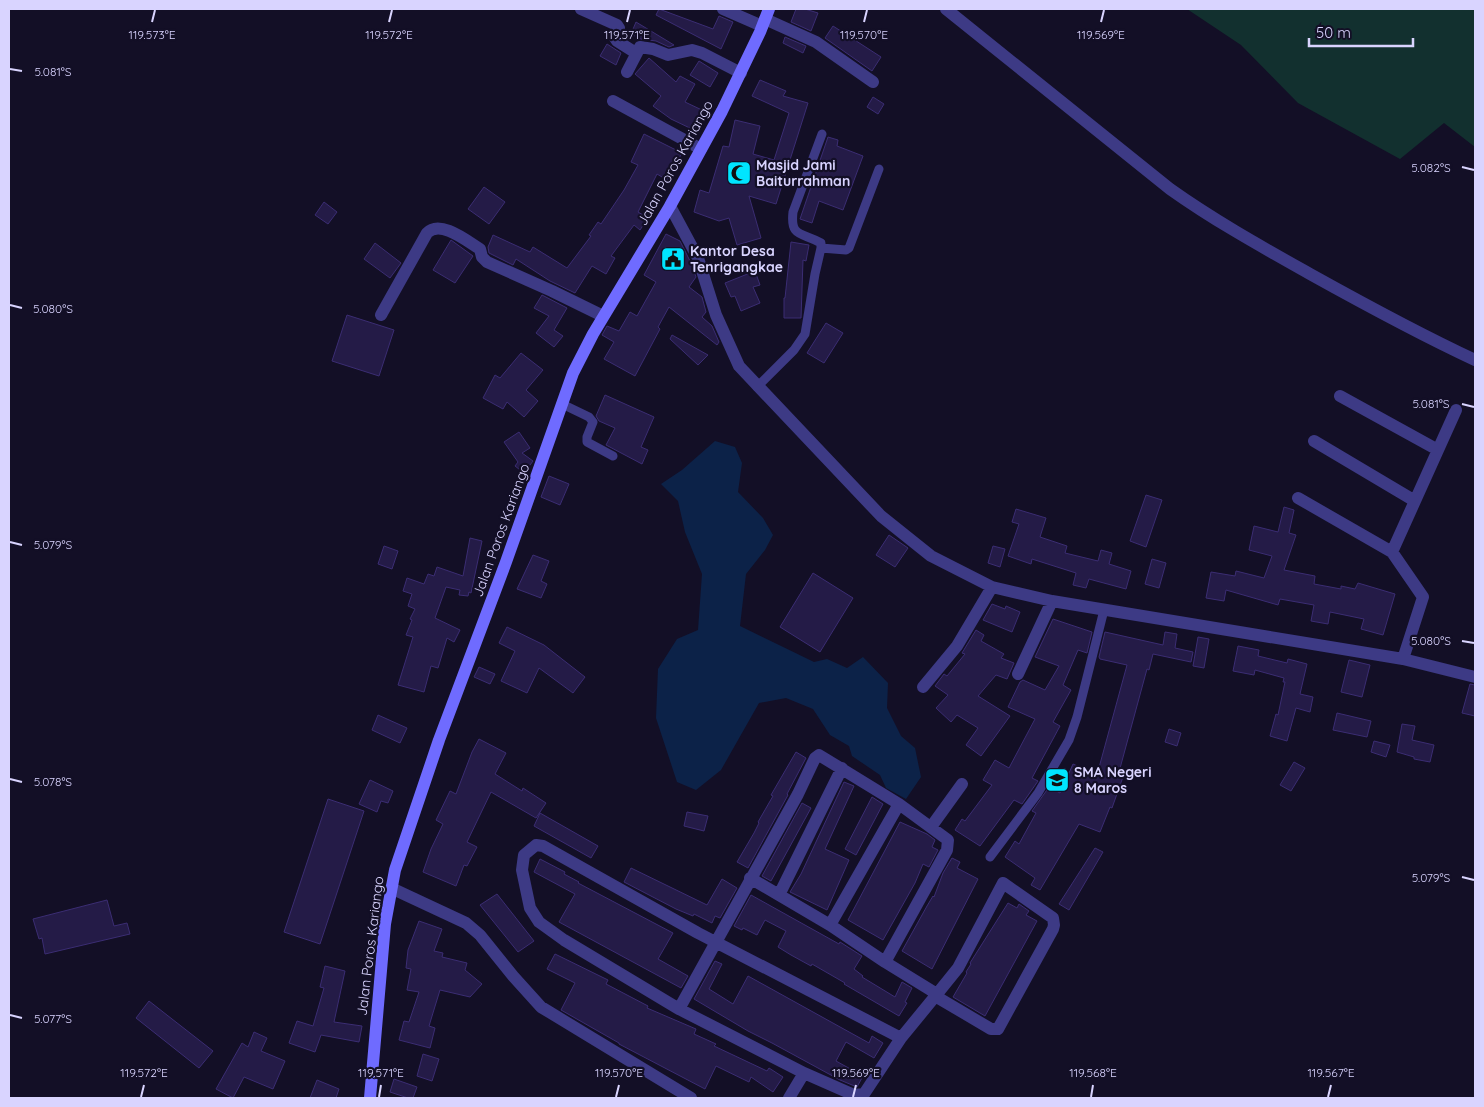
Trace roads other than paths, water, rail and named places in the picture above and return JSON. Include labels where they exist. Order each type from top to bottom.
[{"type":"main road","name":"Jalan Poros Kariango","points":[[370,1098],[384,934],[390,888],[398,856],[575,368],[603,316],[670,206],[701,149],[741,73],[765,18]]},
{"type":"street","points":[[723,9],[765,18],[816,42],[873,82]]},
{"type":"street","points":[[946,9],[1170,189],[1206,214],[1386,316],[1475,360]]},
{"type":"street","points":[[581,11],[617,25],[619,30],[615,38],[617,41],[636,53]]},
{"type":"street","points":[[628,72],[640,47],[645,47],[668,55],[692,50],[702,52],[741,73]]},
{"type":"street","points":[[613,101],[701,149]]},
{"type":"street","points":[[670,206],[698,258],[716,316],[739,366],[881,516],[931,556],[992,587],[1052,601],[1403,659],[1475,677]]},
{"type":"street","points":[[381,315],[427,233],[434,228],[441,228],[480,249],[482,257],[486,262],[603,316]]},
{"type":"street","points":[[1340,396],[1438,450]]},
{"type":"street","points":[[1392,552],[1456,410]]},
{"type":"street","points":[[1314,441],[1415,501]]},
{"type":"street","points":[[1298,498],[1392,552],[1423,597],[1403,659]]},
{"type":"street","points":[[923,688],[957,646],[992,587]]},
{"type":"street","points":[[1018,674],[1052,601]]},
{"type":"street","points":[[679,1010],[750,878],[798,794],[814,758],[819,755],[900,804],[948,840],[947,850],[885,962]]},
{"type":"street","points":[[779,896],[842,768]]},
{"type":"street","points":[[931,827],[962,784]]},
{"type":"street","points":[[830,925],[900,804]]},
{"type":"street","points":[[750,878],[830,925],[936,995],[992,1029],[998,1030],[1054,925],[1053,918],[1003,882],[958,968],[936,995],[901,1038],[867,1092],[862,1096],[854,1095],[804,1072],[679,1010],[564,940],[539,922],[530,908],[522,870],[524,855],[536,845],[543,846],[716,942],[901,1038]]},
{"type":"street","points":[[390,888],[466,923],[480,935],[513,976],[541,1006],[691,1098]]},
{"type":"street","points":[[789,1098],[804,1072]]},
{"type":"lane","points":[[757,387],[794,350],[805,334],[815,274],[822,248],[821,243],[796,232],[792,227],[792,222],[793,212],[822,134]]},
{"type":"lane","points":[[822,248],[846,250],[849,248],[879,169]]},
{"type":"lane","points":[[562,404],[589,417],[593,422],[587,437],[588,442],[613,456]]},
{"type":"lane","points":[[990,857],[1038,793],[1069,740],[1077,717],[1104,610]]},
{"type":"water","points":[[715,441],[735,447],[742,463],[738,492],[763,518],[773,535],[765,550],[746,574],[740,626],[814,662],[827,659],[847,668],[863,657],[888,683],[887,708],[901,736],[915,748],[921,777],[906,799],[886,788],[880,775],[852,756],[849,746],[830,735],[813,709],[786,698],[759,703],[721,770],[696,790],[677,782],[656,718],[658,669],[677,639],[698,630],[702,574],[685,532],[678,501],[661,484],[682,470]]},
{"type":"place","name":"Masjid Jami Baiturrahman","points":[[739,173]]},
{"type":"place","name":"Kantor Desa Tenrigangkae","points":[[673,259]]},
{"type":"place","name":"SMA Negeri 8 Maros","points":[[1057,780]]}]
